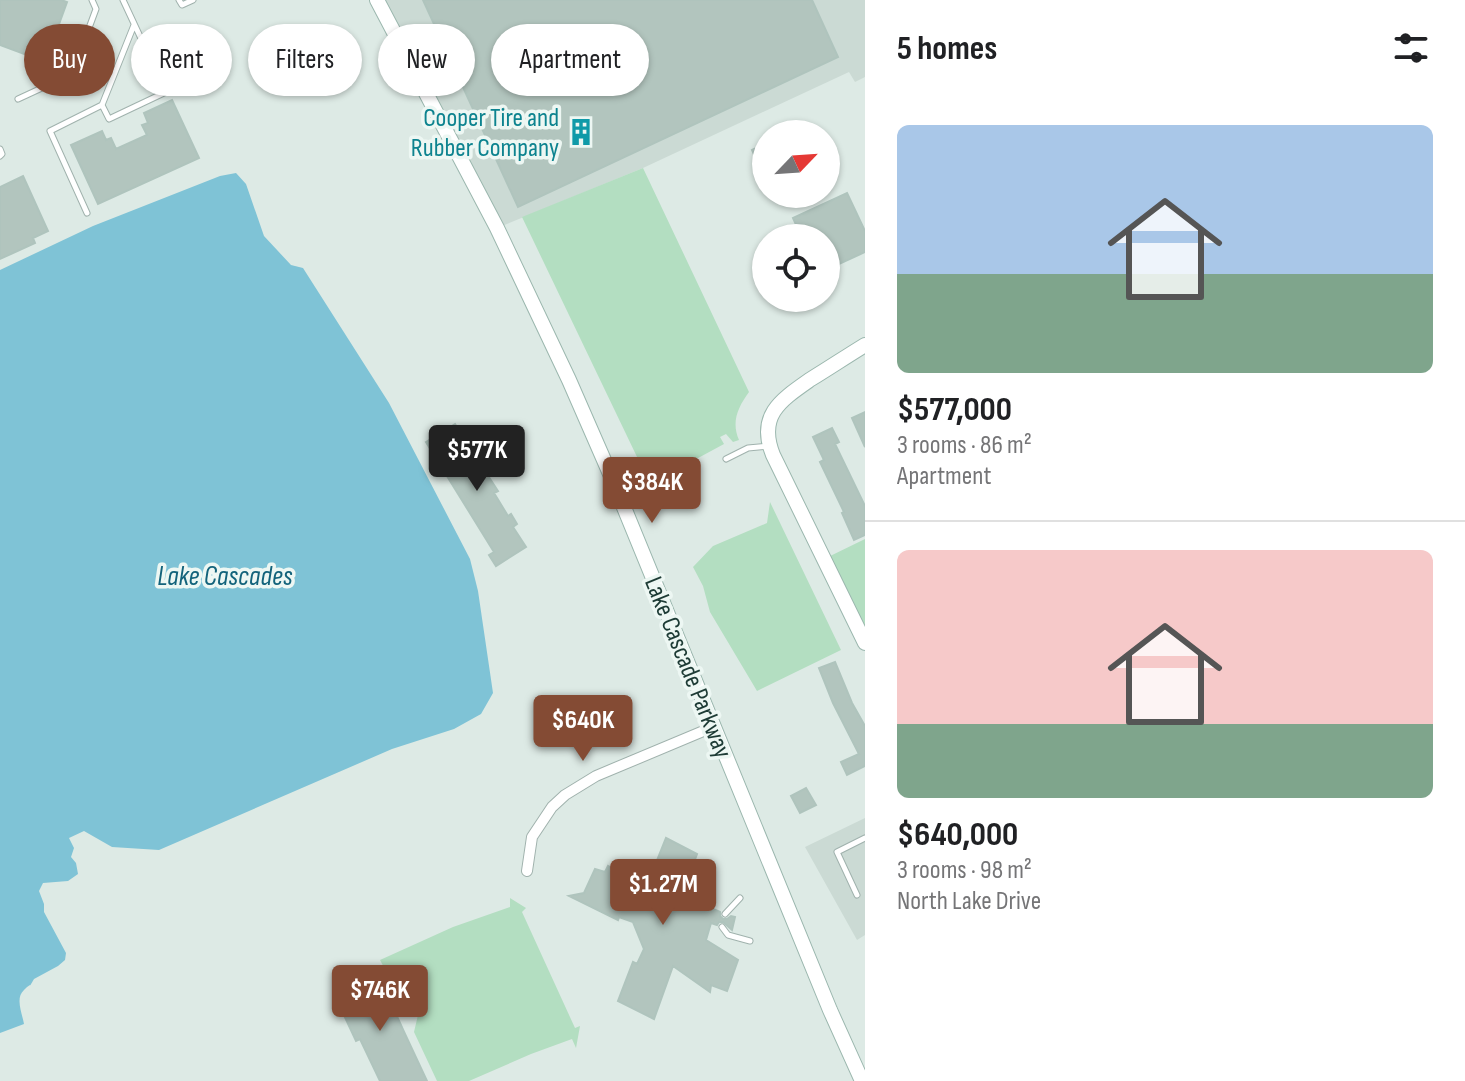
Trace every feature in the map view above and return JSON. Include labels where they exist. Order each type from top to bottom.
[{"type":"street","name":"Lake Cascade Parkway","points":[[377,0],[490,214],[569,380],[862,1081]]},
{"type":"street","points":[[865,345],[789,395],[775,408],[768,437],[865,643]]},
{"type":"street","points":[[527,871],[532,837],[552,807],[565,795],[596,776],[713,727]]},
{"type":"lane","points":[[18,99],[72,74],[96,9],[92,0]]},
{"type":"lane","points":[[123,0],[134,24]]},
{"type":"lane","points":[[179,0],[182,5],[193,0]]},
{"type":"lane","points":[[87,213],[50,131],[102,105],[131,32]]},
{"type":"lane","points":[[102,105],[109,119],[158,96]]},
{"type":"lane","points":[[0,149],[0,156]]},
{"type":"lane","points":[[726,459],[748,448],[770,446]]},
{"type":"lane","points":[[857,895],[837,852],[865,838]]},
{"type":"lane","points":[[725,914],[740,898]]},
{"type":"lane","points":[[722,927],[728,935],[750,941]]},
{"type":"shaded area","name":"Cooper Tire and Rubber Company","points":[[377,0],[865,0],[865,77],[855,82],[849,72],[643,168],[497,228],[428,96],[475,96],[475,24],[390,24]]},
{"type":"shaded area","points":[[865,818],[865,935],[857,940],[805,847]]},
{"type":"green space","points":[[643,168],[749,392],[737,415],[739,440],[733,442],[726,434],[720,437],[724,444],[650,484],[522,217]]},
{"type":"green space","points":[[770,502],[841,650],[757,691],[710,612],[703,586],[693,567],[713,546],[767,523]]},
{"type":"green space","points":[[865,539],[865,643],[824,559]]},
{"type":"green space","points":[[510,898],[526,908],[522,912],[575,1028],[580,1026],[576,1048],[572,1039],[469,1081],[437,1081],[414,1032],[418,1015],[406,1009],[380,960],[453,927],[510,907]]},
{"type":"water","name":"Lake Cascades","points":[[236,173],[246,184],[264,236],[291,265],[303,268],[389,403],[470,559],[478,591],[493,693],[481,714],[454,729],[392,749],[159,850],[112,847],[84,831],[69,838],[74,848],[71,857],[78,874],[68,881],[43,883],[39,891],[44,912],[66,953],[65,960],[34,979],[21,993],[24,1024],[0,1033],[0,270],[93,226],[220,176]]},
{"type":"building","points":[[0,0],[67,2],[59,24],[24,24],[24,54],[0,45]]},
{"type":"building","name":"Cooper Tire and Rubber Company","points":[[423,0],[812,0],[838,57],[518,207],[467,96],[475,96],[475,24],[434,24]]},
{"type":"building","points":[[172,100],[199,158],[98,204],[71,145],[102,131],[106,140],[111,138],[116,149],[147,135],[142,125],[148,123],[144,113]]},
{"type":"building","points":[[23,176],[48,231],[33,238],[35,243],[0,259],[0,187]]},
{"type":"building","points":[[847,193],[865,231],[865,252],[840,264],[840,224],[796,224],[793,218],[815,208],[840,208],[840,196]]},
{"type":"building","points":[[865,412],[865,447],[852,418]]},
{"type":"building","points":[[455,424],[472,451],[475,449],[484,463],[481,465],[498,491],[494,493],[508,516],[511,514],[517,524],[513,527],[526,547],[496,566],[489,555],[494,552],[426,442]]},
{"type":"building","points":[[832,428],[839,442],[835,444],[865,506],[865,535],[854,540],[820,462],[824,460],[813,437]]},
{"type":"building","points":[[835,662],[865,726],[865,766],[847,775],[841,762],[859,754],[819,668]]},
{"type":"building","points":[[806,788],[816,805],[800,813],[791,796]]},
{"type":"building","points":[[666,838],[697,854],[693,865],[699,867],[688,898],[720,912],[723,919],[735,917],[732,930],[723,922],[717,925],[711,923],[706,940],[738,960],[727,991],[711,985],[710,992],[673,966],[654,1019],[618,1001],[633,962],[637,964],[644,949],[633,922],[619,917],[618,920],[569,896],[584,893],[595,869],[605,872],[608,866],[646,888]]},
{"type":"building","points":[[380,979],[427,1081],[380,1081],[360,1039],[356,1041],[336,998],[351,991],[349,986],[361,981],[363,986]]},
{"type":"place","name":"Cooper Tire and Rubber Company","points":[[581,132]]}]
